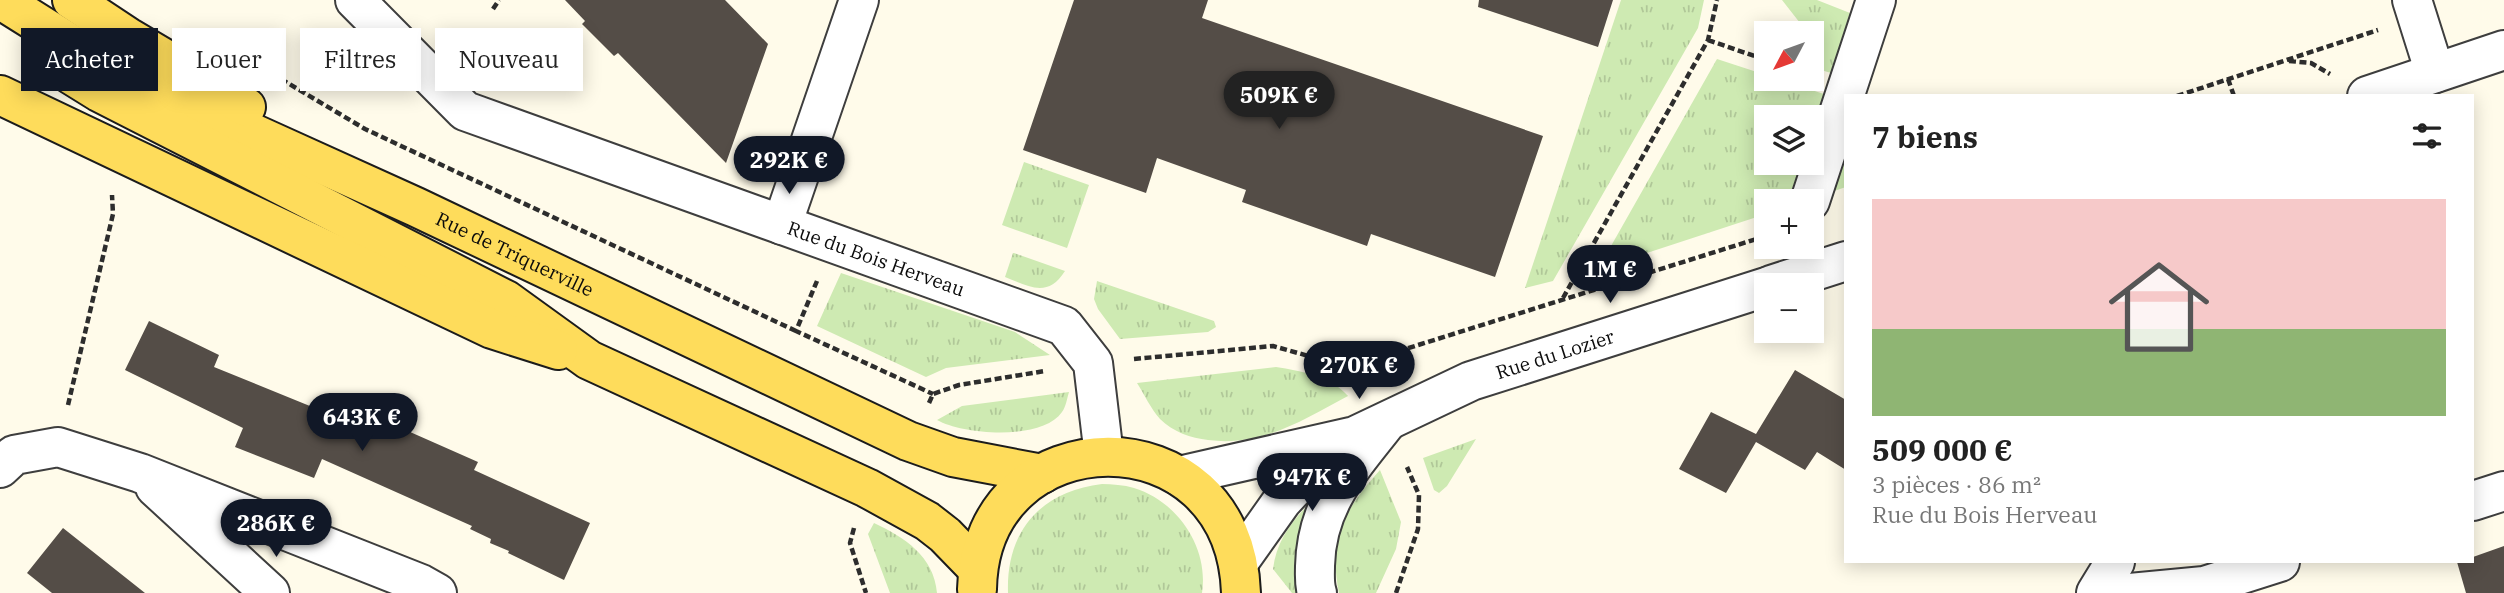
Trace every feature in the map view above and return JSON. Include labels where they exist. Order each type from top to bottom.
[{"type":"main road","name":"Rue de Triquerville","points":[[1,0],[111,69],[416,207],[908,441],[953,457],[1042,474]]},
{"type":"main road","points":[[72,0],[128,37],[416,207]]},
{"type":"main road","points":[[0,29],[99,92],[506,300],[589,360]]},
{"type":"main road","points":[[0,95],[492,330],[589,360],[867,488],[927,521],[945,535],[978,581]]},
{"type":"main road","points":[[978,581],[984,546],[993,524],[1006,504],[1023,487],[1062,464],[1104,456],[1125,456],[1147,461],[1179,476],[1201,493],[1225,525],[1240,578]]},
{"type":"street","name":"Rue du Bois Herveau","points":[[355,0],[465,111],[1064,326],[1093,363],[1104,456]]},
{"type":"street","points":[[782,225],[859,0]]},
{"type":"street","points":[[1845,94],[1876,0]]},
{"type":"street","points":[[2414,9],[2435,73]]},
{"type":"street","points":[[2351,87],[2435,73],[2504,50]]},
{"type":"street","points":[[1814,189],[1844,97]]},
{"type":"street","name":"Rue du Lozier","points":[[1789,273],[1844,261]]},
{"type":"street","name":"Rue du Lozier","points":[[1240,578],[1282,501],[1309,472],[1371,428],[1471,381],[1754,284]]},
{"type":"street","name":"Rue du Lozier","points":[[1179,476],[1371,428]]},
{"type":"street","name":"Rue du Lozier","points":[[1317,593],[1316,541],[1329,503],[1371,428]]},
{"type":"street","points":[[0,468],[15,455],[58,447],[140,473],[421,584],[437,593]]},
{"type":"street","points":[[140,473],[270,593]]},
{"type":"street","points":[[2474,501],[2504,491]]},
{"type":"street","points":[[2096,593],[2114,563]]},
{"type":"street","points":[[2130,593],[2204,586],[2277,563]]},
{"type":"path","points":[[493,9],[499,0]]},
{"type":"path","points":[[1563,299],[1708,40],[1717,0]]},
{"type":"path","points":[[2183,94],[2286,61],[2414,9]]},
{"type":"path","points":[[1708,40],[1754,56]]},
{"type":"path","points":[[2286,61],[2311,63],[2351,87]]},
{"type":"path","points":[[2228,79],[2233,94]]},
{"type":"path","points":[[286,82],[365,130],[933,394]]},
{"type":"path","points":[[58,447],[113,214],[113,196],[104,187]]},
{"type":"path","points":[[1348,367],[1754,240]]},
{"type":"path","points":[[796,331],[832,243]]},
{"type":"green space","points":[[1621,0],[1704,0],[1698,28],[1553,281],[1525,288]]},
{"type":"green space","points":[[1782,0],[1817,0],[1850,13],[1831,73],[1824,71],[1824,21],[1798,21]]},
{"type":"green space","points":[[1717,59],[1754,71],[1754,91],[1815,91],[1824,94],[1820,105],[1754,105],[1754,175],[1797,175],[1792,189],[1754,189],[1754,218],[1598,269]]},
{"type":"green space","points":[[1844,155],[1844,188],[1831,192]]},
{"type":"green space","points":[[1024,162],[1089,185],[1067,248],[1002,225]]},
{"type":"green space","points":[[1013,253],[1065,271],[1052,285],[1030,287],[1005,277]]},
{"type":"green space","points":[[841,273],[1015,332],[1050,355],[946,368],[926,377],[817,326]]},
{"type":"green space","points":[[1097,281],[1214,321],[1216,327],[1208,332],[1120,339],[1094,299]]},
{"type":"green space","points":[[1276,367],[1324,379],[1348,396],[1281,430],[1246,439],[1208,440],[1182,434],[1165,424],[1137,383]]},
{"type":"green space","points":[[1069,392],[1063,410],[1052,421],[1038,428],[1002,433],[983,432],[937,420],[962,406]]},
{"type":"green space","points":[[1476,439],[1447,486],[1439,493],[1434,490],[1423,458]]},
{"type":"green space","points":[[1380,470],[1401,522],[1396,549],[1376,593],[1339,593],[1336,556],[1342,526],[1357,498]]},
{"type":"green space","points":[[1102,484],[1130,487],[1150,494],[1176,515],[1195,543],[1203,576],[1202,593],[1008,593],[1013,551],[1031,518],[1061,496],[1080,488]]},
{"type":"green space","points":[[1307,506],[1296,552],[1297,593],[1292,593],[1273,569],[1284,535]]},
{"type":"green space","points":[[874,523],[916,549],[930,568],[937,593],[890,593],[868,534]]},
{"type":"building","points":[[565,0],[725,0],[768,44],[726,163],[618,53],[614,56],[582,24],[585,21]]},
{"type":"building","points":[[1074,0],[1208,0],[1202,18],[1543,136],[1495,277],[1371,234],[1367,246],[1242,202],[1246,190],[1157,158],[1146,193],[1023,150]]},
{"type":"building","points":[[1479,0],[1613,0],[1598,47],[1478,7]]},
{"type":"building","points":[[149,321],[219,355],[214,367],[386,437],[392,424],[478,462],[474,470],[590,523],[564,580],[490,543],[491,539],[470,529],[472,526],[322,459],[314,478],[235,447],[243,428],[125,370]]},
{"type":"building","points":[[1795,370],[1844,399],[1844,469],[1817,452],[1805,470],[1756,442],[1726,493],[1679,469],[1711,412],[1756,434]]},
{"type":"building","points":[[63,528],[145,593],[52,593],[27,573]]},
{"type":"building","points":[[2504,546],[2504,593],[2466,593],[2457,563],[2474,563],[2474,557]]}]
